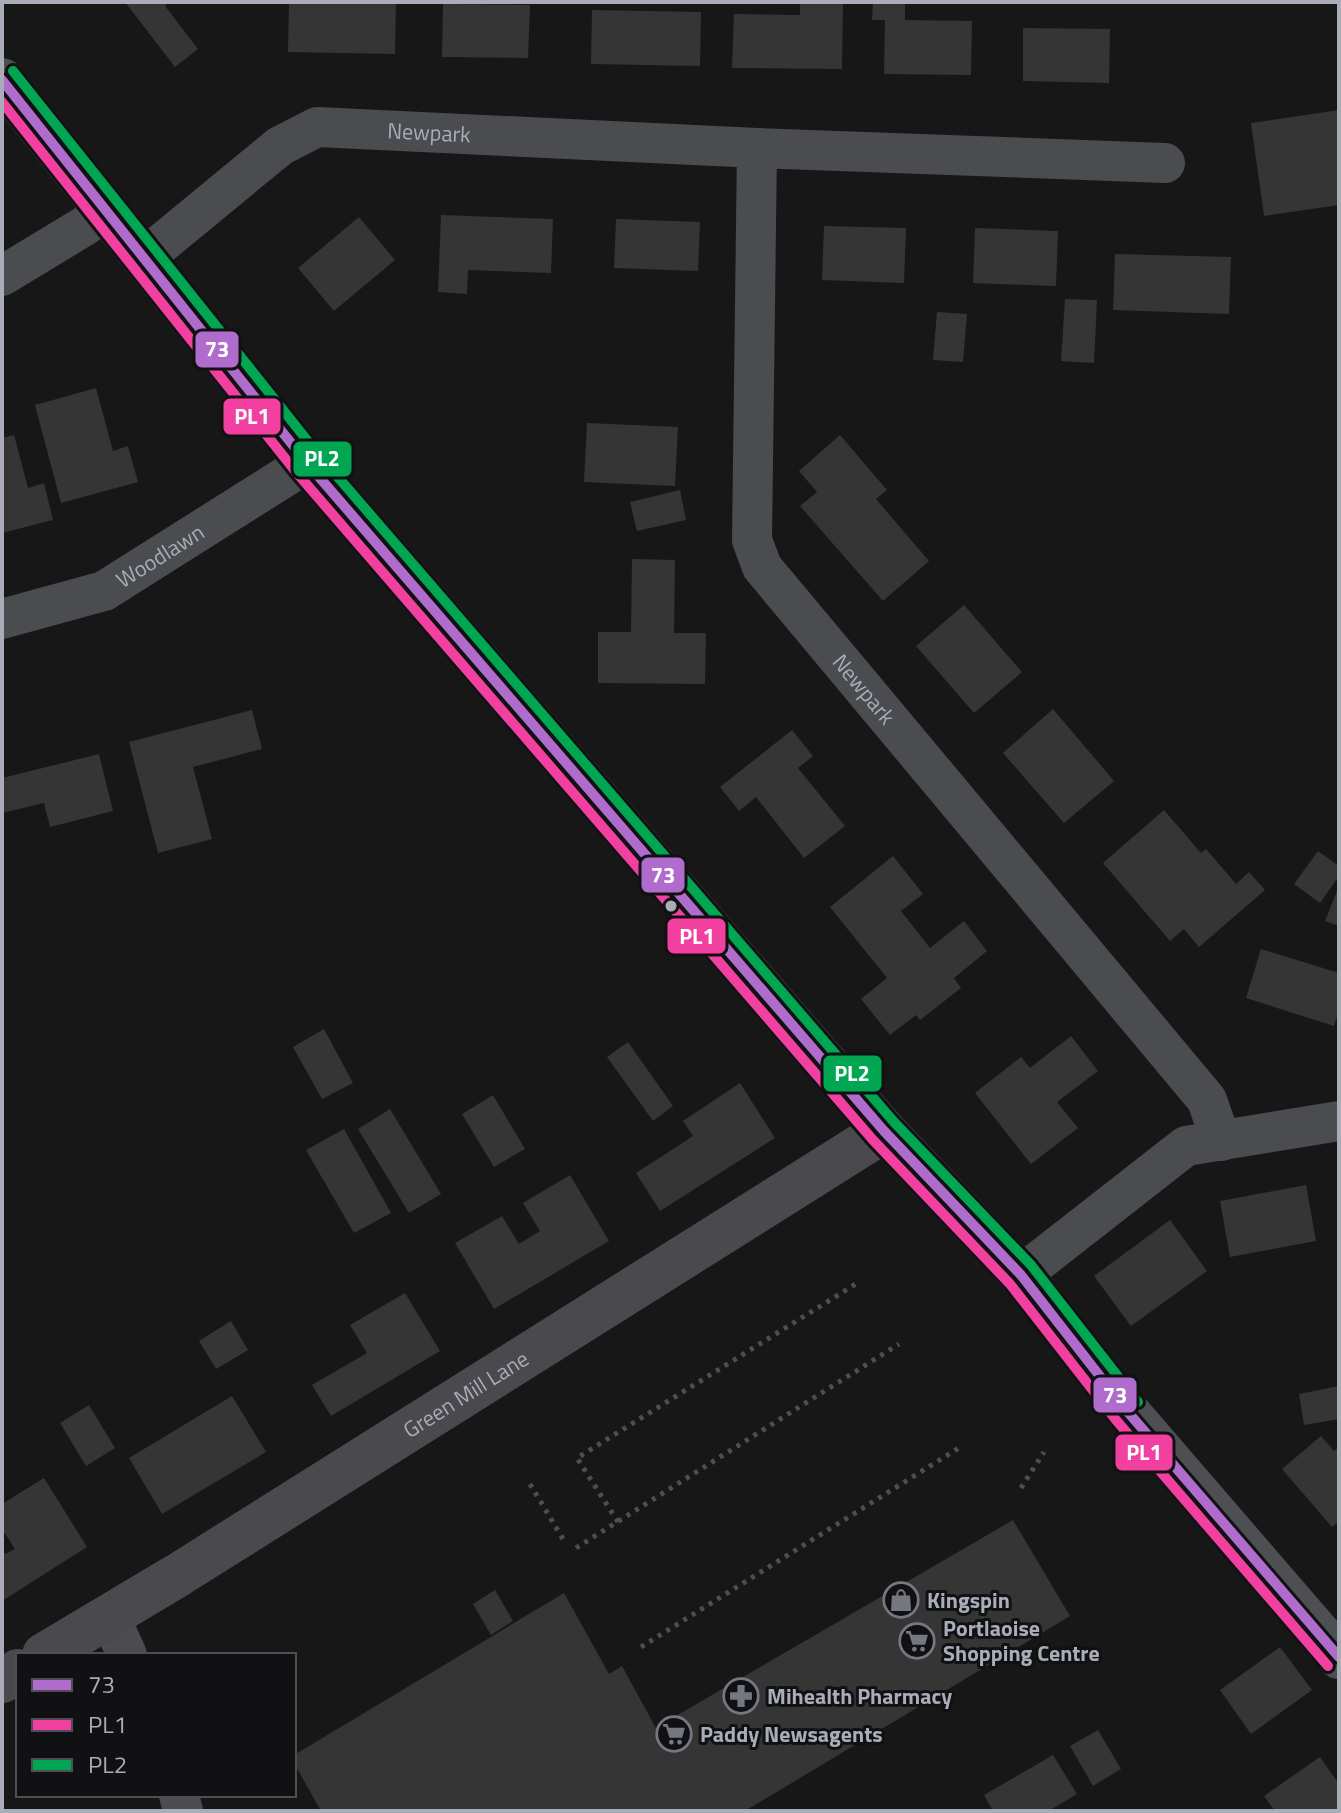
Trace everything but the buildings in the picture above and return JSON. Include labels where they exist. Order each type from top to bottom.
[{"type":"main road","points":[[2,80],[307,463],[884,1131],[1021,1275],[1127,1411],[1339,1657]]},
{"type":"street","name":"Newpark","points":[[144,258],[280,146],[317,127],[1165,163]]},
{"type":"street","name":"Newpark","points":[[757,148],[752,540],[762,567],[1207,1100],[1221,1141]]},
{"type":"street","points":[[2,276],[86,225],[104,208]]},
{"type":"street","name":"Woodlawn","points":[[2,619],[104,591],[307,463]]},
{"type":"street","points":[[1021,1275],[1186,1146],[1339,1121]]},
{"type":"street","name":"Green Mill Lane","points":[[47,1653],[205,1558],[884,1131]]},
{"type":"street","points":[[109,1615],[126,1653]]},
{"type":"path","points":[[618,1522],[577,1458],[859,1282]]},
{"type":"path","points":[[576,1548],[899,1344]]},
{"type":"path","points":[[641,1647],[962,1446]]},
{"type":"path","points":[[1021,1488],[1044,1452]]},
{"type":"path","points":[[530,1484],[566,1544]]},
{"type":"transit line","name":"PL2","points":[[13,71],[318,454],[894,1122],[1031,1265],[1138,1402]]},
{"type":"transit line","name":"73","points":[[2,80],[307,463],[884,1131],[1021,1275],[1127,1411],[1339,1657]]},
{"type":"transit line","name":"PL1","points":[[2,102],[296,472],[873,1140],[1010,1284],[1116,1420],[1328,1666]]},
{"type":"place","name":"Kingspin","points":[[901,1600]]},
{"type":"place","name":"Portlaoise Shopping Centre","points":[[917,1641]]},
{"type":"place","name":"Mihealth Pharmacy","points":[[741,1696]]},
{"type":"place","name":"Paddy Newsagents","points":[[674,1734]]}]
